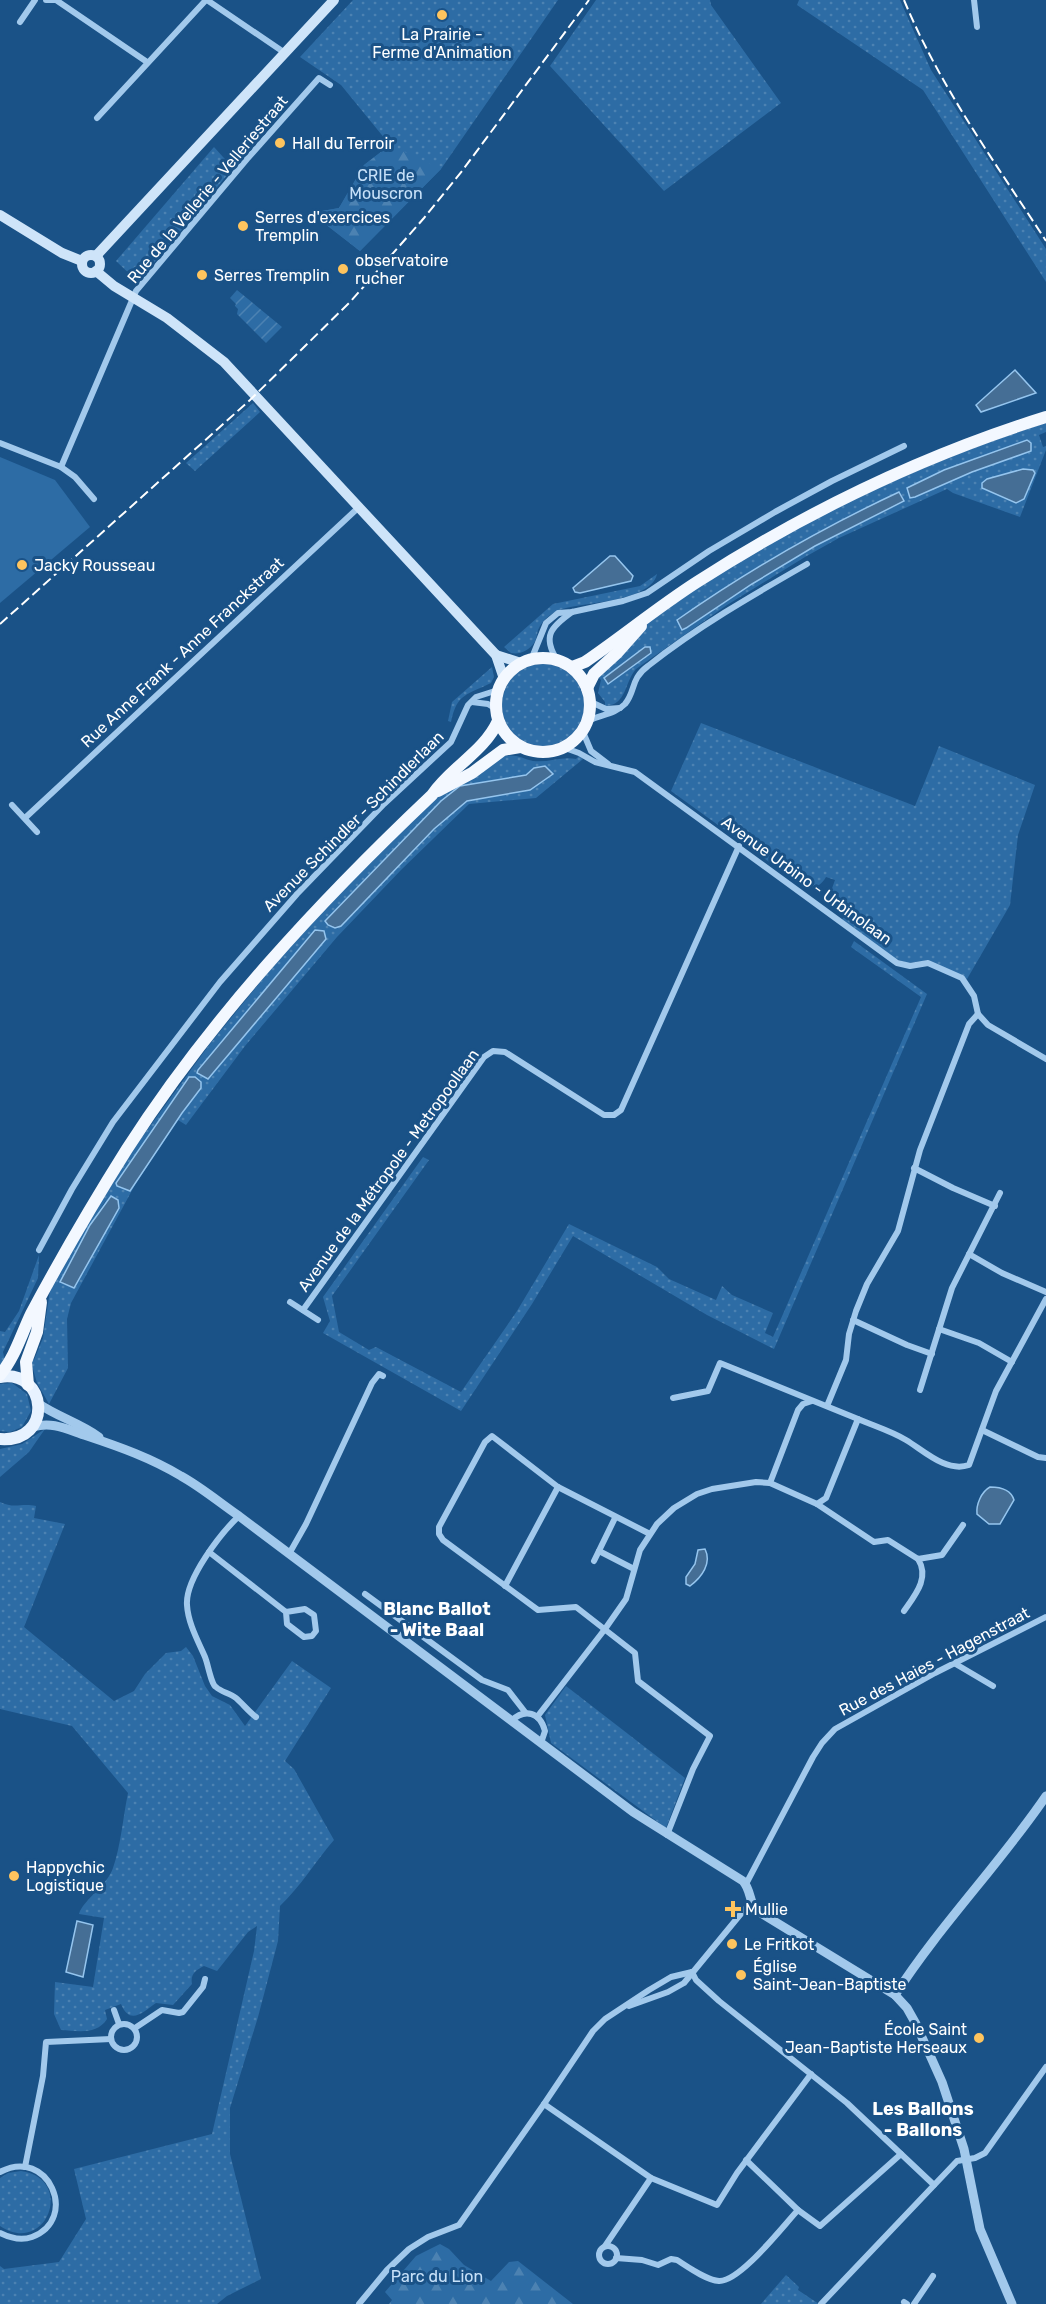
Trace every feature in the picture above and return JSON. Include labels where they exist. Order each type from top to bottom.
[{"type":"highway","points":[[572,667],[585,662],[694,584],[781,530],[863,487],[926,460],[982,438],[1046,417]]},
{"type":"highway","points":[[587,688],[594,674],[631,638],[649,615]]},
{"type":"highway","points":[[0,1376],[14,1354],[31,1314],[82,1222],[128,1147],[209,1037],[311,916],[432,795],[440,783],[484,745],[497,715],[501,685],[526,661],[544,658],[557,660],[572,667],[580,676],[591,702],[585,727],[565,748],[553,752],[540,753],[520,747],[505,734],[497,715]]},
{"type":"highway","points":[[432,795],[472,773],[503,750],[520,747]]},
{"type":"highway","points":[[28,1384],[26,1362],[37,1332],[42,1297]]},
{"type":"main road","points":[[96,256],[334,0]]},
{"type":"main road","points":[[0,215],[62,252],[82,261],[86,271],[96,271],[102,278],[167,318],[224,362],[496,655],[501,685]]},
{"type":"main road","points":[[82,261],[87,255],[96,256]]},
{"type":"main road","points":[[96,256],[100,263],[96,271]]},
{"type":"main road","points":[[496,655],[526,661]]},
{"type":"main road","points":[[0,1376],[14,1377],[28,1384],[39,1404],[38,1416],[33,1427],[18,1438],[0,1439]]},
{"type":"street","points":[[20,22],[35,0]]},
{"type":"street","points":[[46,0],[56,0],[147,62]]},
{"type":"street","points":[[974,0],[977,27]]},
{"type":"street","points":[[97,118],[147,62],[210,1],[285,53]]},
{"type":"street","name":"Rue de la Vellerie - Velleriestraat","points":[[61,468],[136,291],[246,159],[319,78],[330,85]]},
{"type":"street","points":[[0,443],[61,468],[75,477],[94,499]]},
{"type":"street","points":[[526,661],[546,623],[558,613],[637,598],[776,512],[832,481],[904,446]]},
{"type":"street","name":"Rue Anne Frank - Anne Franckstraat","points":[[25,818],[359,507]]},
{"type":"street","points":[[585,727],[616,712],[630,694],[634,680],[651,663],[748,598],[807,564]]},
{"type":"street","points":[[557,660],[549,645],[549,637],[557,624],[572,612]]},
{"type":"street","points":[[472,702],[476,697],[501,685]]},
{"type":"street","points":[[472,702],[489,704],[497,715]]},
{"type":"street","name":"Avenue Schindler - Schindlerlaan","points":[[39,1250],[72,1189],[113,1122],[192,1017],[297,894],[384,804],[451,742],[456,735],[465,708],[472,702]]},
{"type":"street","points":[[591,702],[606,709],[620,708]]},
{"type":"street","name":"Avenue Urbino - Urbinolaan","points":[[585,727],[591,751],[608,764]]},
{"type":"street","name":"Avenue Urbino - Urbinolaan","points":[[565,748],[595,762],[635,772],[897,963],[910,966],[928,963],[962,978],[974,996],[978,1014]]},
{"type":"street","points":[[12,805],[37,832]]},
{"type":"street","name":"Avenue de la Métropole - Metropoollaan","points":[[303,1310],[484,1057],[493,1051],[505,1052],[604,1115],[614,1115],[621,1110],[739,846]]},
{"type":"street","points":[[827,1406],[846,1360],[853,1320],[867,1284],[898,1231],[914,1168],[969,1024],[978,1014],[988,1025],[1046,1059]]},
{"type":"street","points":[[914,1168],[995,1206]]},
{"type":"street","points":[[920,1390],[952,1288],[1000,1193]]},
{"type":"street","points":[[969,1254],[1002,1273],[1046,1292]]},
{"type":"street","points":[[673,1398],[708,1391],[720,1363],[905,1439],[926,1455],[939,1461],[965,1467],[971,1462],[996,1391],[1046,1299]]},
{"type":"street","name":"Avenue de la Métropole - Metropoollaan","points":[[290,1302],[318,1320]]},
{"type":"street","points":[[853,1320],[932,1354]]},
{"type":"street","points":[[939,1329],[967,1338],[1012,1362]]},
{"type":"street","points":[[289,1554],[306,1524],[372,1383],[379,1374],[383,1376]]},
{"type":"street","points":[[770,1483],[798,1410],[803,1404],[813,1401]]},
{"type":"street","points":[[39,1404],[86,1427],[105,1441]]},
{"type":"street","points":[[817,1504],[826,1498],[858,1419]]},
{"type":"street","points":[[33,1427],[57,1425],[146,1457],[184,1477],[633,1812],[746,1884],[752,1904],[758,1911],[895,1995],[907,2008],[942,2082],[966,2159],[980,2229],[1012,2304]]},
{"type":"street","points":[[982,1430],[1038,1457],[1046,1458]]},
{"type":"street","points":[[650,1534],[558,1487],[492,1436],[485,1442],[439,1527],[439,1534],[443,1540],[538,1610],[576,1607],[605,1629],[635,1653],[638,1681],[710,1736],[696,1761],[667,1835]]},
{"type":"street","points":[[537,1717],[626,1599],[640,1550],[664,1516],[698,1494],[728,1485],[770,1483],[817,1504],[874,1542],[888,1540],[918,1558],[923,1580],[904,1611]]},
{"type":"street","points":[[505,1586],[558,1487]]},
{"type":"street","points":[[239,1516],[208,1552],[188,1593],[189,1615],[211,1670],[212,1682],[216,1688],[236,1697],[256,1717]]},
{"type":"street","points":[[594,1561],[615,1518]]},
{"type":"street","points":[[918,1558],[942,1555],[963,1525]]},
{"type":"street","points":[[599,1551],[634,1569]]},
{"type":"street","points":[[208,1552],[286,1612],[305,1609],[314,1615],[316,1631],[312,1636],[304,1637],[287,1624],[286,1612]]},
{"type":"street","points":[[365,1594],[482,1680],[508,1690],[525,1712],[537,1717],[545,1731],[541,1743]]},
{"type":"street","name":"Rue des Haies - Hagenstraat","points":[[746,1884],[813,1756],[834,1729],[954,1663],[1046,1617]]},
{"type":"street","points":[[954,1663],[993,1686]]},
{"type":"street","points":[[511,1721],[518,1714],[525,1712]]},
{"type":"street","points":[[895,1995],[935,1940],[1004,1855],[1046,1796]]},
{"type":"street","points":[[616,2012],[668,1992],[684,1983],[752,1904]]},
{"type":"street","points":[[359,2304],[387,2270],[409,2249],[428,2237],[459,2224],[593,2031],[616,2012],[671,1977],[692,1972]]},
{"type":"street","points":[[692,1972],[696,1980],[719,2001],[874,2127],[934,2185]]},
{"type":"street","points":[[135,2028],[162,2010],[174,2013],[183,2012],[203,1987],[205,1979]]},
{"type":"street","points":[[114,2010],[119,2024]]},
{"type":"street","points":[[119,2024],[128,2024],[135,2028],[138,2037],[132,2048],[119,2049],[111,2039],[112,2030],[119,2024]]},
{"type":"street","points":[[25,2167],[43,2076],[46,2042],[111,2039]]},
{"type":"street","points":[[821,2304],[957,2161],[985,2153],[1046,2067]]},
{"type":"street","points":[[544,2104],[651,2178],[717,2205],[746,2160],[811,2074]]},
{"type":"street","points":[[746,2160],[798,2210],[820,2226],[901,2154]]},
{"type":"street","points":[[0,2172],[13,2167],[37,2170],[50,2182],[56,2198],[54,2216],[43,2230],[27,2238],[10,2237],[0,2233]]},
{"type":"street","points":[[651,2178],[598,2254],[600,2260],[609,2264],[616,2259],[642,2259],[658,2265],[671,2259],[710,2278],[719,2281],[728,2280],[745,2269],[798,2210]]},
{"type":"street","points":[[605,2246],[614,2249],[616,2259]]},
{"type":"street","points":[[914,2304],[933,2276]]},
{"type":"green space","points":[[353,0],[558,0],[441,169],[360,251],[311,213],[339,208],[364,165],[390,145],[341,85],[300,57]]},
{"type":"green space","points":[[596,0],[710,0],[711,5],[781,103],[664,191],[550,66]]},
{"type":"green space","points":[[799,0],[900,0],[931,70],[1046,249],[1046,282],[923,90],[797,5]]},
{"type":"green space","name":"CRIE de Mouscron","points":[[390,145],[441,169],[360,251],[311,213],[339,208],[364,165]]},
{"type":"green space","points":[[214,147],[233,168],[138,282],[116,261]]},
{"type":"green space","points":[[237,290],[282,327],[266,343],[237,314],[236,304],[230,298]]},
{"type":"green space","points":[[253,403],[260,412],[195,471],[186,463]]},
{"type":"green space","points":[[1046,423],[1046,432],[1039,435],[1046,450],[1020,517],[947,489],[839,538],[727,605],[636,669],[621,698],[612,705],[605,706],[605,702],[598,693],[601,680],[598,677],[654,617],[675,601],[815,519],[928,466]],"holes":[[[972,472],[915,497],[907,488]],[[900,492],[903,502],[815,546],[686,628],[677,620],[730,584],[786,551]]]},
{"type":"green space","name":"Jacky Rousseau","points":[[0,457],[55,480],[90,527],[0,603]]},
{"type":"green space","points":[[657,574],[652,583],[632,595],[566,608],[553,613],[538,630],[535,642],[524,651],[511,653],[504,647],[553,604],[640,586]]},
{"type":"green space","points":[[543,664],[559,668],[572,676],[580,689],[584,705],[580,721],[572,734],[559,742],[543,746],[527,742],[514,734],[506,721],[502,705],[506,689],[514,676],[527,668]]},
{"type":"green space","points":[[492,667],[494,677],[491,683],[464,696],[456,705],[451,722],[448,721],[452,702]]},
{"type":"green space","points":[[701,723],[915,806],[939,746],[1035,785],[1018,835],[1010,905],[967,979],[929,960],[908,963],[893,958],[842,920],[844,916],[830,901],[835,880],[826,877],[816,887],[801,885],[671,791]]},
{"type":"green space","points":[[503,753],[505,756],[516,756],[533,761],[576,759],[579,756],[583,759],[536,798],[469,804],[337,937],[245,1046],[186,1125],[178,1120],[136,1183],[71,1303],[67,1319],[68,1368],[49,1404],[31,1369],[32,1359],[34,1360],[43,1338],[50,1290],[68,1256],[134,1148],[209,1045],[279,959],[356,875],[434,798]],"holes":[[[545,766],[530,790],[467,801],[434,829],[341,926],[325,921],[441,801],[460,786],[526,775],[534,768]],[[315,930],[326,939],[208,1079],[198,1070]],[[187,1079],[201,1088],[130,1191],[117,1186],[116,1183]],[[106,1200],[74,1288],[60,1283],[90,1225]]]},
{"type":"green space","points":[[854,941],[927,994],[774,1349],[707,1315],[573,1236],[532,1304],[461,1411],[323,1333],[330,1321],[323,1297],[423,1157],[429,1160],[332,1296],[339,1332],[369,1350],[376,1347],[461,1392],[517,1311],[569,1224],[657,1267],[669,1279],[716,1300],[722,1286],[732,1295],[773,1313],[765,1333],[773,1337],[921,997],[851,947]]},
{"type":"green space","points":[[39,1255],[38,1278],[3,1352],[5,1361],[0,1366],[0,1331],[5,1332],[19,1311]]},
{"type":"green space","points":[[12,1383],[27,1394],[31,1411],[22,1427],[10,1432],[0,1431],[0,1384]]},
{"type":"green space","points":[[45,1429],[29,1452],[0,1477],[0,1449],[22,1444]]},
{"type":"green space","points":[[0,1502],[9,1505],[36,1506],[34,1518],[65,1524],[24,1627],[114,1701],[134,1691],[145,1674],[166,1653],[181,1651],[186,1647],[193,1656],[205,1686],[212,1696],[230,1705],[245,1726],[292,1661],[331,1688],[285,1761],[294,1769],[334,1840],[280,1906],[278,1941],[230,2108],[230,2154],[261,2279],[227,2296],[217,2304],[0,2304],[0,2266],[4,2269],[59,2262],[86,2219],[74,2169],[212,2134],[254,1951],[257,1926],[248,1932],[217,1971],[204,1966],[196,1971],[192,1984],[173,2005],[156,2003],[142,2013],[133,2016],[125,2011],[121,2004],[105,2010],[107,2019],[98,2028],[87,2031],[61,2030],[54,2014],[55,1982],[93,1987],[104,1918],[79,1914],[85,1903],[106,1881],[113,1868],[128,1793],[72,1726],[0,1709]]},
{"type":"green space","points":[[566,1686],[685,1778],[666,1828],[551,1743],[545,1715]]},
{"type":"green space","points":[[21,2171],[38,2177],[47,2187],[51,2200],[48,2213],[41,2224],[30,2232],[16,2233],[0,2226],[0,2178],[8,2173]]},
{"type":"green space","name":"Parc du Lion","points":[[440,2244],[449,2249],[464,2265],[491,2281],[509,2262],[518,2261],[573,2304],[389,2304],[392,2300],[385,2292],[416,2256]]},
{"type":"green space","points":[[786,2275],[799,2287],[798,2290],[819,2304],[761,2304]]},
{"type":"shaded area","points":[[1015,370],[1036,393],[981,412],[976,405]]},
{"type":"shaded area","points":[[1027,440],[1031,443],[1031,451],[910,498],[907,488],[944,470]]},
{"type":"shaded area","points":[[1023,469],[1033,470],[1035,473],[1024,499],[1016,503],[982,488],[982,483],[987,479]]},
{"type":"shaded area","points":[[899,492],[904,501],[815,546],[682,630],[677,620],[730,584],[813,535]]},
{"type":"shaded area","points":[[610,556],[615,556],[633,576],[631,581],[580,593],[575,592],[573,588]]},
{"type":"shaded area","points":[[645,647],[650,647],[651,653],[608,684],[604,678]]},
{"type":"shaded area","points":[[545,766],[553,774],[530,790],[467,801],[434,829],[341,926],[335,928],[325,921],[441,801],[460,786],[526,775],[534,768]]},
{"type":"shaded area","points":[[315,930],[324,931],[326,939],[208,1079],[197,1073],[198,1070]]},
{"type":"shaded area","points":[[189,1077],[195,1077],[201,1082],[201,1088],[130,1191],[117,1186],[116,1183]]},
{"type":"shaded area","points":[[111,1196],[118,1200],[119,1208],[74,1288],[60,1282],[90,1225]]},
{"type":"shaded area","points":[[990,1487],[1005,1490],[1014,1500],[1000,1524],[989,1524],[977,1514],[980,1499]]},
{"type":"shaded area","points":[[705,1549],[707,1559],[705,1569],[690,1586],[686,1584],[686,1577],[695,1564],[698,1550]]},
{"type":"shaded area","points":[[77,1921],[93,1925],[83,1977],[66,1972]]},
{"type":"railway","points":[[0,624],[250,400],[351,301],[462,171],[589,0]]},
{"type":"railway","points":[[904,0],[951,94],[1046,241]]},
{"type":"place","name":"La Prairie - Ferme d'Animation","points":[[442,15]]},
{"type":"place","name":"Hall du Terroir","points":[[280,143]]},
{"type":"place","name":"Serres d'exercices Tremplin","points":[[243,226]]},
{"type":"place","name":"observatoire rucher","points":[[343,269]]},
{"type":"place","name":"Serres Tremplin","points":[[202,275]]},
{"type":"place","name":"Jacky Rousseau","points":[[22,565]]},
{"type":"place","name":"Happychic Logistique","points":[[14,1876]]},
{"type":"place","name":"Mullie","points":[[733,1909]]},
{"type":"place","name":"Le Fritkot","points":[[732,1944]]},
{"type":"place","name":"Église Saint-Jean-Baptiste","points":[[741,1975]]},
{"type":"place","name":"École Saint Jean-Baptiste Herseaux","points":[[979,2038]]},
{"type":"district","name":"Blanc Ballot - Wite Baal","points":[[437,1619]]},
{"type":"district","name":"Les Ballons - Ballons","points":[[923,2119]]}]
